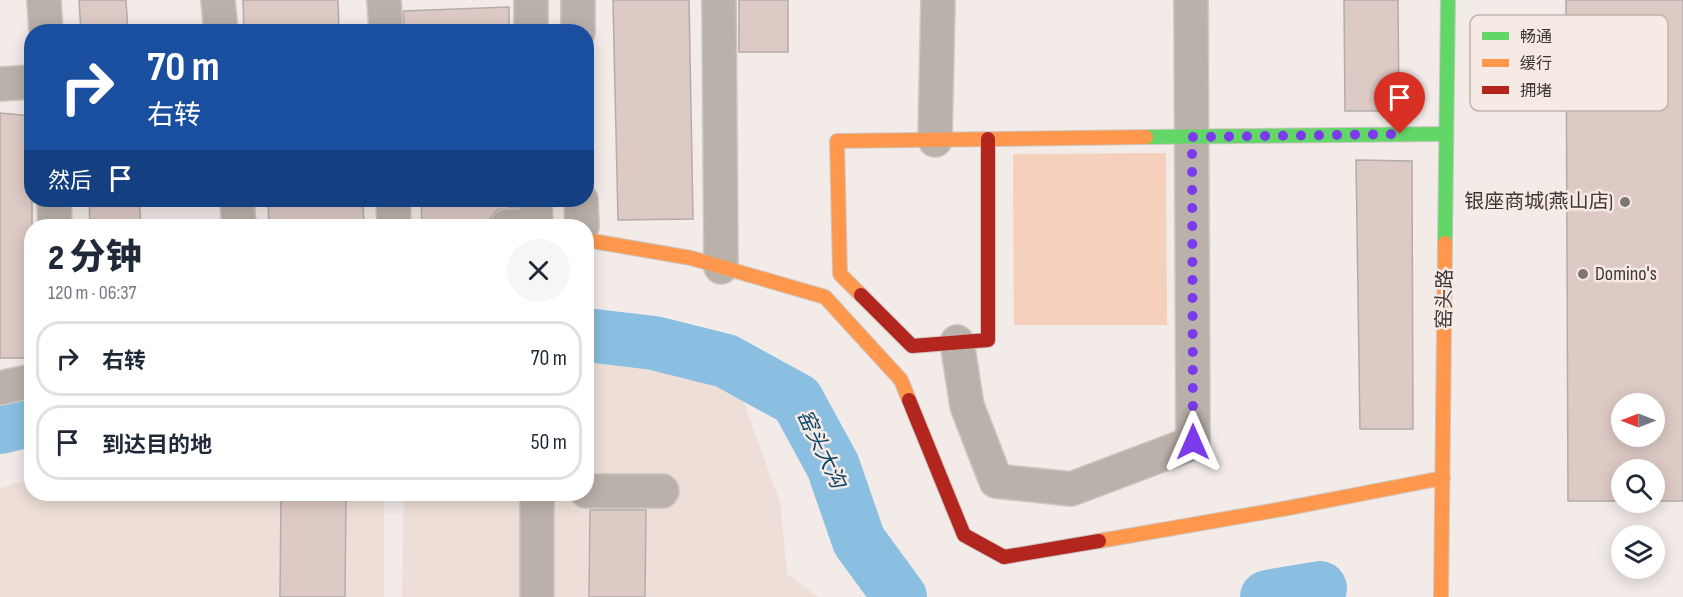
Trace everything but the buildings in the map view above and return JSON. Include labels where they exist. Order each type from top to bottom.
[{"type":"street","points":[[44,0],[46,24]]},
{"type":"street","points":[[218,0],[220,24]]},
{"type":"street","points":[[384,0],[386,24]]},
{"type":"street","points":[[531,0],[531,24]]},
{"type":"street","points":[[578,0],[578,24]]},
{"type":"street","points":[[719,0],[721,267]]},
{"type":"street","points":[[935,140],[938,0]]},
{"type":"street","points":[[957,342],[967,406],[996,481],[1071,489],[1193,442],[1191,0]]},
{"type":"street","name":"窑头路","points":[[1441,597],[1448,0]]},
{"type":"street","points":[[0,84],[24,82]]},
{"type":"street","points":[[988,139],[988,340],[912,346],[840,274],[837,141],[988,139],[1446,134]]},
{"type":"street","points":[[594,241],[691,258],[825,297],[901,380],[964,535],[1004,557],[1288,508],[1443,478]]},
{"type":"street","points":[[0,388],[24,383]]},
{"type":"street","points":[[594,491],[662,491]]},
{"type":"street","points":[[537,501],[537,597]]},
{"type":"shaded area","points":[[1166,153],[1167,325],[1014,325],[1013,154]]},
{"type":"shaded area","points":[[594,332],[642,335],[742,398],[780,502],[787,574],[819,597],[402,597],[404,501],[594,501]]},
{"type":"shaded area","points":[[24,481],[24,501],[384,501],[384,597],[0,597],[0,488]]},
{"type":"waterway","name":"窑头大沟","points":[[594,336],[654,343],[726,361],[797,400],[833,466],[859,541],[900,597]]},
{"type":"waterway","name":"窑头大沟","points":[[0,427],[24,421]]},
{"type":"waterway","name":"窑头大沟","points":[[1267,597],[1320,588]]},
{"type":"traffic: fast","points":[[1445,243],[1448,0]]},
{"type":"traffic: fast","points":[[1146,137],[1446,134]]},
{"type":"traffic: slow","points":[[861,295],[840,274],[837,141],[1146,137]]},
{"type":"traffic: slow","points":[[594,241],[691,258],[825,297],[901,380],[909,400]]},
{"type":"traffic: slow","points":[[1441,597],[1445,243]]},
{"type":"traffic: slow","points":[[1099,541],[1443,478]]},
{"type":"traffic: jam","points":[[861,295],[912,346],[988,340],[988,139]]},
{"type":"traffic: jam","points":[[909,400],[964,535],[1004,557],[1099,541]]},
{"type":"place","name":"银座商城(燕山店)","points":[[1625,202]]},
{"type":"place","name":"Domino's","points":[[1583,274]]},
{"type":"route","points":[[1193,442],[1192,137],[1400,134]]}]
